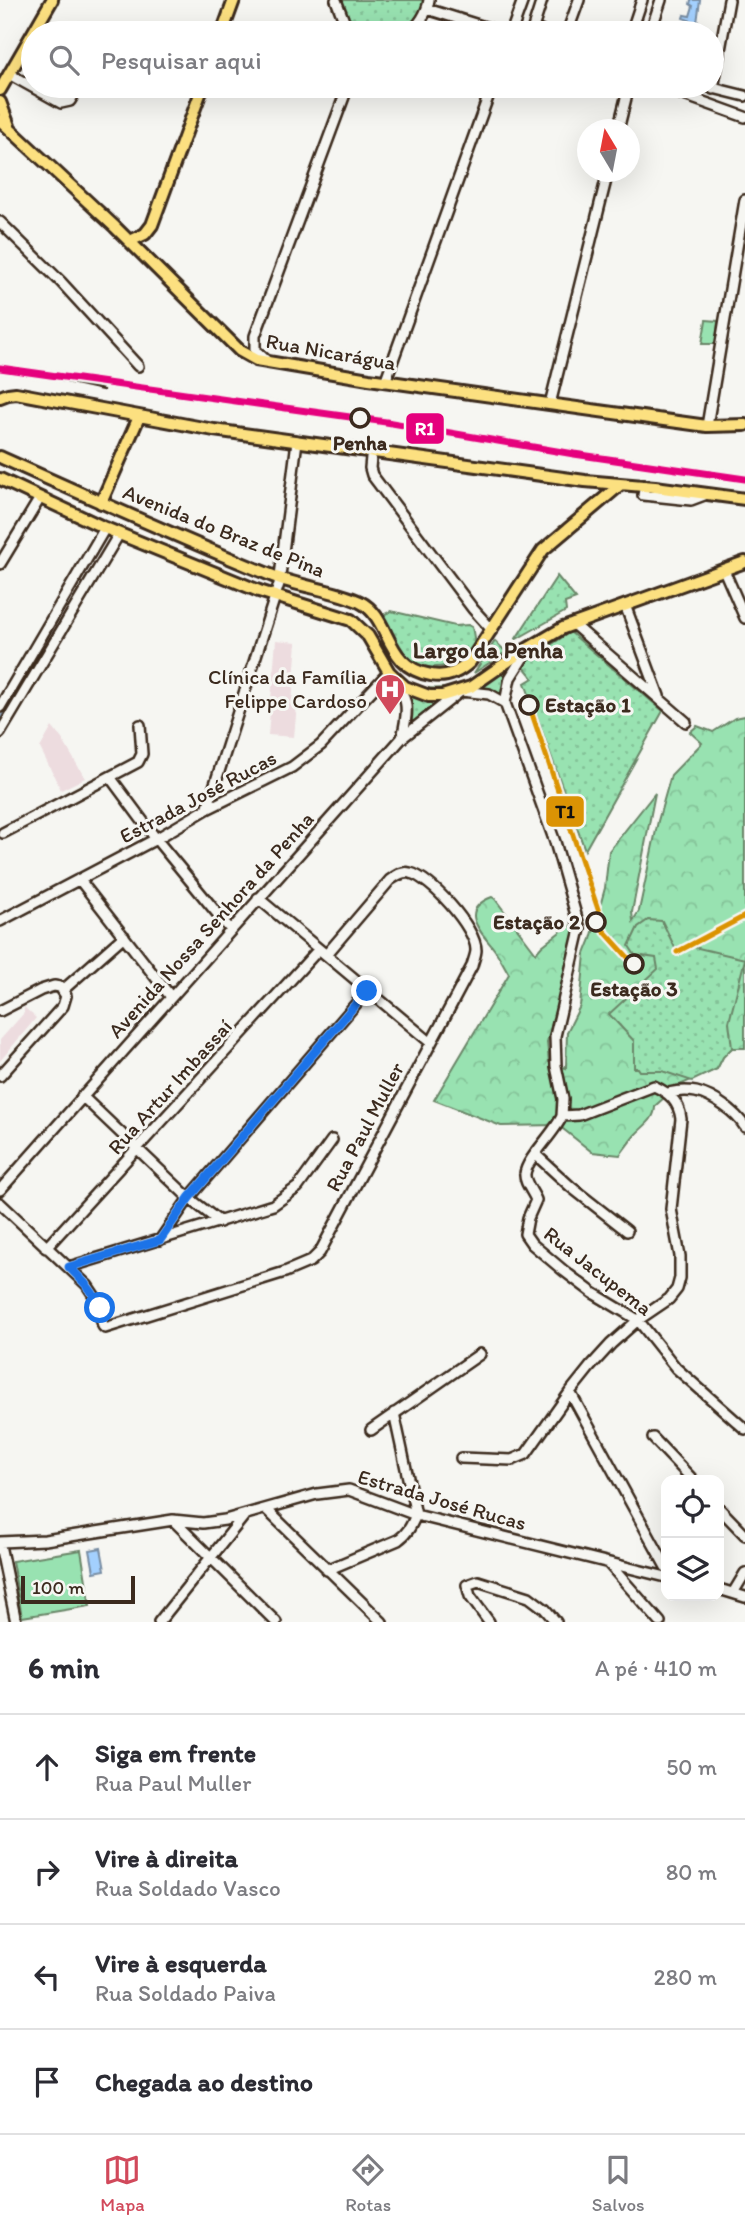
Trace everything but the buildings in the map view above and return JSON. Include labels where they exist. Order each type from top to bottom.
[{"type":"main road","points":[[40,21],[52,0]]},
{"type":"main road","points":[[226,21],[234,0]]},
{"type":"main road","points":[[0,90],[21,53]]},
{"type":"main road","points":[[130,241],[145,234],[152,225],[198,98]]},
{"type":"main road","points":[[0,102],[10,128]]},
{"type":"main road","name":"Rua Nicarágua","points":[[0,120],[130,241],[240,351],[256,360],[385,382],[706,426],[745,425]]},
{"type":"main road","points":[[0,397],[16,393],[214,430],[620,485],[644,491],[745,499]]},
{"type":"main road","points":[[101,503],[139,417]]},
{"type":"main road","name":"Avenida do Braz de Pina","points":[[0,457],[280,579],[363,604],[376,615],[386,638],[402,661],[417,671],[436,676],[458,671],[475,655],[492,630]]},
{"type":"main road","name":"Avenida do Braz de Pina","points":[[0,479],[105,528],[275,598],[351,620],[368,636],[388,672]]},
{"type":"main road","points":[[492,630],[543,551],[620,485]]},
{"type":"main road","points":[[388,672],[405,687],[429,696],[461,691],[573,624],[745,562]]},
{"type":"street","points":[[336,0],[344,21]]},
{"type":"street","points":[[515,21],[523,0]]},
{"type":"street","points":[[535,21],[542,0]]},
{"type":"street","points":[[571,21],[579,0]]},
{"type":"street","points":[[635,21],[642,0]]},
{"type":"street","points":[[654,21],[660,0]]},
{"type":"street","points":[[724,21],[729,0]]},
{"type":"street","points":[[420,21],[428,4],[473,21]]},
{"type":"street","points":[[9,74],[21,81]]},
{"type":"street","points":[[724,91],[745,96]]},
{"type":"street","points":[[52,98],[61,103],[72,98]]},
{"type":"street","points":[[270,363],[255,350],[255,336],[344,98]]},
{"type":"street","points":[[385,382],[488,98]]},
{"type":"street","points":[[621,119],[626,98]]},
{"type":"street","points":[[692,98],[745,117]]},
{"type":"street","points":[[550,404],[606,182]]},
{"type":"street","points":[[706,426],[745,200]]},
{"type":"street","points":[[0,222],[61,282],[138,366]]},
{"type":"street","points":[[207,809],[280,579],[297,441]]},
{"type":"street","points":[[371,457],[372,475],[473,609],[492,630]]},
{"type":"street","points":[[0,564],[40,498]]},
{"type":"street","points":[[0,707],[105,528]]},
{"type":"street","points":[[0,733],[119,534]]},
{"type":"street","points":[[88,558],[101,565]]},
{"type":"street","points":[[724,570],[745,618]]},
{"type":"street","points":[[625,605],[660,697]]},
{"type":"street","points":[[573,624],[686,722]]},
{"type":"street","points":[[461,1458],[495,1461],[521,1458],[529,1451],[570,1392],[611,1345],[638,1320],[669,1298],[677,1289],[680,1278],[680,1256],[671,1209],[681,1119],[678,1107],[668,1093],[654,1086],[579,1115],[562,1116],[563,1099],[556,1066],[555,1036],[580,929],[555,842],[505,703],[510,678],[528,649]]},
{"type":"street","points":[[388,672],[405,697],[408,714],[402,738]]},
{"type":"street","name":"Estrada José Rucas","points":[[0,921],[156,839],[207,809],[285,771],[321,745],[388,672]]},
{"type":"street","points":[[402,738],[461,691],[489,694],[505,703]]},
{"type":"street","points":[[3,833],[141,759],[140,725]]},
{"type":"street","name":"Avenida Nossa Senhora da Penha","points":[[0,1190],[402,738]]},
{"type":"street","points":[[110,777],[156,839],[230,929]]},
{"type":"street","name":"Rua Paul Muller","points":[[69,1267],[97,1300],[103,1326],[108,1329],[299,1268],[320,1252],[472,966],[476,949],[470,931],[456,909],[444,897],[414,874],[400,873],[390,880],[323,952]]},
{"type":"street","points":[[79,879],[171,997]]},
{"type":"street","points":[[258,898],[430,1042]]},
{"type":"street","points":[[63,990],[124,936]]},
{"type":"street","name":"Rua Artur Imbassaí","points":[[46,1248],[323,952]]},
{"type":"street","points":[[0,1011],[50,986],[63,990],[66,999],[64,1006],[0,1076]]},
{"type":"street","points":[[160,1240],[189,1198],[367,991]]},
{"type":"street","points":[[668,1093],[681,1090],[698,1092],[723,1106],[745,1127]]},
{"type":"street","points":[[82,1096],[189,1198],[220,1222]]},
{"type":"street","name":"Rua Jacupema","points":[[562,1116],[530,1163],[525,1175],[536,1200],[525,1234],[544,1254],[584,1286],[638,1320],[677,1368],[745,1429]]},
{"type":"street","points":[[0,1203],[69,1267],[265,1208],[298,1187],[332,1140]]},
{"type":"street","points":[[536,1155],[571,1187],[628,1231]]},
{"type":"street","points":[[371,1430],[480,1354]]},
{"type":"street","points":[[570,1392],[661,1558]]},
{"type":"street","points":[[327,1570],[398,1540],[406,1535],[416,1515],[394,1413]]},
{"type":"street","points":[[653,1438],[688,1475]]},
{"type":"street","name":"Estrada José Rucas","points":[[0,1544],[46,1540],[173,1520],[203,1523],[244,1516],[317,1494],[349,1490],[416,1515],[661,1576]]},
{"type":"street","points":[[267,1510],[383,1622]]},
{"type":"street","points":[[724,1513],[745,1535]]},
{"type":"street","points":[[159,1622],[244,1516]]},
{"type":"street","points":[[173,1520],[276,1622]]},
{"type":"street","points":[[0,1544],[16,1622]]},
{"type":"street","points":[[609,1564],[660,1622]]},
{"type":"street","points":[[733,1593],[745,1573]]},
{"type":"street","points":[[489,1622],[470,1596],[467,1585],[470,1582],[478,1581],[529,1597],[556,1622]]},
{"type":"street","points":[[724,1590],[745,1597]]},
{"type":"street","points":[[259,1622],[267,1613]]},
{"type":"shaded area","points":[[276,640],[297,642],[292,704],[297,705],[294,737],[268,735]]},
{"type":"shaded area","points":[[52,727],[85,778],[61,790],[40,748]]},
{"type":"shaded area","points":[[24,1007],[36,1018],[0,1061],[0,1040],[24,1013]]},
{"type":"green space","points":[[340,0],[424,0],[423,8],[415,21],[347,20]]},
{"type":"green space","points":[[706,320],[718,321],[716,344],[702,344]]},
{"type":"green space","points":[[557,576],[576,599],[565,603],[566,611],[515,640]]},
{"type":"green space","points":[[391,611],[455,626],[472,627],[474,642],[471,652],[457,662],[438,667],[412,662],[398,647],[379,617]]},
{"type":"green space","points":[[570,632],[663,711],[585,850],[525,683],[533,678],[524,667],[526,662]]},
{"type":"green space","points":[[495,641],[506,652],[474,673]]},
{"type":"green space","points":[[523,653],[508,673],[502,697],[488,688],[475,685],[462,687],[437,701],[405,731],[408,683],[439,689],[454,686],[482,676]]},
{"type":"green space","points":[[745,716],[745,1048],[732,1048],[717,1069],[677,1086],[655,1106],[651,1119],[620,1155],[592,1152],[558,1125],[501,1126],[434,1100],[509,974],[478,928],[474,914],[476,908],[492,897],[495,899],[536,953],[569,925],[574,929],[574,939],[547,1042],[549,1062],[566,1068],[567,1032],[580,1006],[585,954],[605,888],[609,851],[655,793],[632,912],[633,921],[639,911],[658,821],[671,775],[702,743],[690,732],[697,726],[713,732],[735,718]]},
{"type":"green space","points":[[648,920],[662,921],[677,952],[694,947],[745,959],[729,1022],[732,1048],[717,1069],[692,1081],[662,1071],[640,1071],[634,1068],[634,1041],[609,1014],[658,969],[656,958],[635,955],[629,946],[638,927]]},
{"type":"green space","points":[[81,1550],[90,1606],[22,1617],[12,1561]]},
{"type":"water","points":[[691,0],[700,0],[697,21],[683,18],[684,15],[690,16],[693,6],[690,4]]},
{"type":"water","points":[[101,1548],[105,1570],[94,1572],[90,1550]]},
{"type":"waterway","points":[[0,719],[36,654]]},
{"type":"railway","points":[[17,371],[103,390]]},
{"type":"railway","points":[[529,705],[601,918]]},
{"type":"railway","points":[[677,952],[745,916]]},
{"type":"railway","points":[[596,922],[634,964]]},
{"type":"transit line","name":"R1","points":[[0,368],[386,422],[574,454],[745,479]]},
{"type":"transit line","name":"T1","points":[[529,705],[601,918]]},
{"type":"transit line","name":"T1","points":[[677,952],[745,916]]},
{"type":"transit line","name":"T1","points":[[596,922],[634,964]]},
{"type":"place","name":"Penha","points":[[360,418]]},
{"type":"place","name":"Estação 1","points":[[529,705]]},
{"type":"place","name":"Clínica da Família Felippe Cardoso","points":[[390,716]]},
{"type":"place","name":"Estação 2","points":[[596,922]]},
{"type":"place","name":"Estação 3","points":[[634,964]]},
{"type":"district","name":"Largo da Penha","points":[[488,650]]},
{"type":"route","points":[[100,1308],[87,1285],[69,1267],[160,1240],[189,1198],[367,991]]}]
